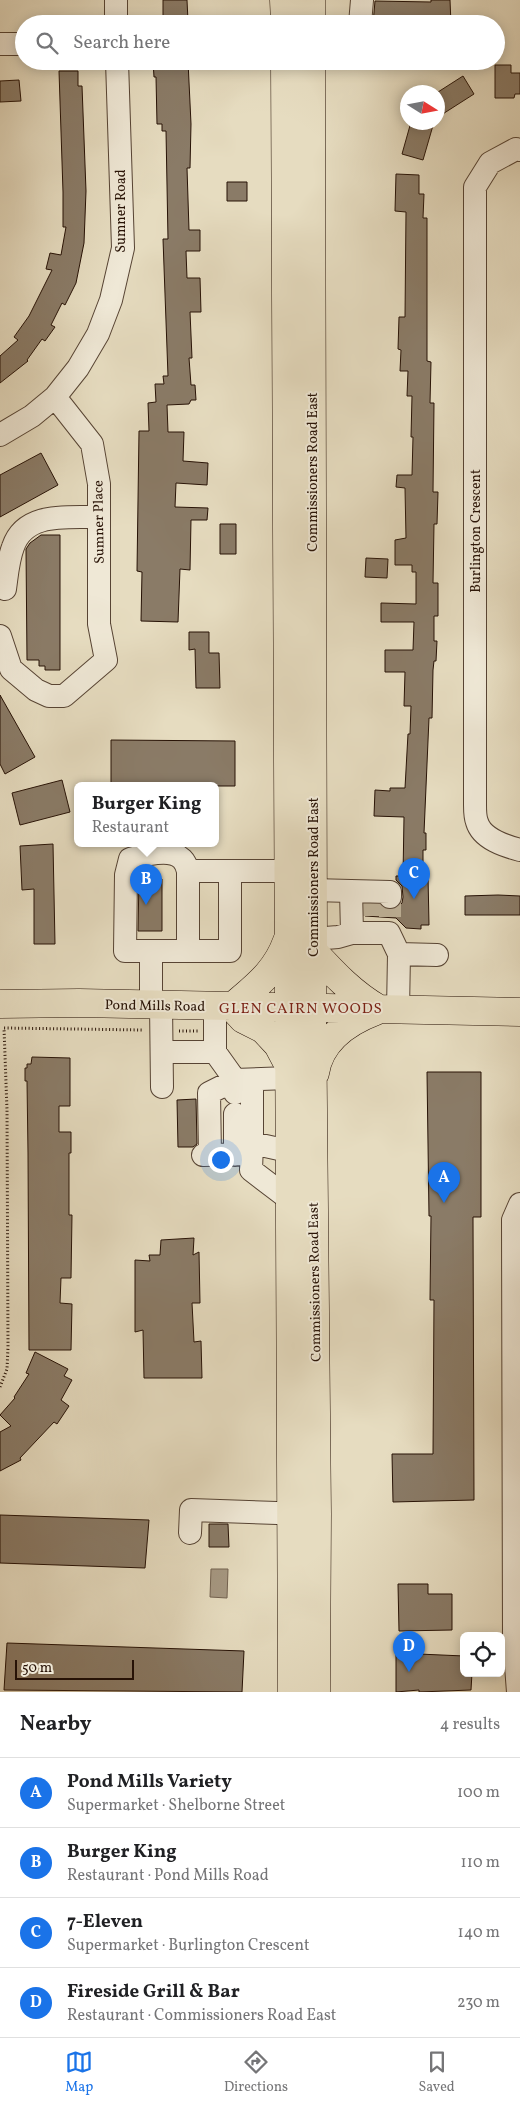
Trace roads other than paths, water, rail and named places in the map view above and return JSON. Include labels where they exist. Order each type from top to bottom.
[{"type":"main road","points":[[284,0],[285,15]]},
{"type":"main road","points":[[311,0],[311,15]]},
{"type":"main road","name":"Commissioners Road East","points":[[285,70],[289,871],[305,942]]},
{"type":"main road","name":"Commissioners Road East","points":[[311,70],[312,890],[305,942],[296,1076],[288,1151],[304,1514],[316,1692]]},
{"type":"main road","points":[[219,1024],[269,975],[282,956],[305,942],[343,984],[361,999],[388,1009]]},
{"type":"main road","name":"Pond Mills Road","points":[[0,1004],[159,1023],[219,1024],[300,1008],[520,1012]]},
{"type":"main road","points":[[219,1024],[243,1019],[263,1030],[278,1045],[296,1076],[316,1066],[325,1046],[339,1030],[357,1018],[388,1009]]},
{"type":"main road","name":"Commissioners Road East","points":[[292,1692],[304,1514],[296,1076]]},
{"type":"street","points":[[116,0],[116,15]]},
{"type":"street","points":[[361,15],[362,0]]},
{"type":"street","points":[[0,44],[15,44]]},
{"type":"street","name":"Sumner Road","points":[[0,435],[32,416],[55,396],[78,368],[98,334],[111,300],[123,248],[117,70]]},
{"type":"street","name":"Burlington Crescent","points":[[520,150],[516,149],[490,163],[475,187],[475,805],[477,823],[486,835],[502,846],[520,850]]},
{"type":"street","name":"Sumner Place","points":[[0,636],[11,669],[36,690],[49,696],[64,696],[106,660],[99,624],[99,484],[92,444],[55,396]]},
{"type":"street","points":[[5,589],[13,546],[19,534],[28,526],[48,518],[99,517]]},
{"type":"street","points":[[188,951],[188,871],[182,859],[170,853],[149,853],[130,859],[126,875],[126,951],[188,951],[230,951],[230,871]]},
{"type":"street","points":[[188,871],[289,871]]},
{"type":"street","points":[[312,890],[372,912],[399,954],[388,1009]]},
{"type":"street","points":[[305,942],[338,938],[372,912]]},
{"type":"street","points":[[151,951],[159,1023],[162,1087]]},
{"type":"street","points":[[399,954],[437,955]]},
{"type":"street","points":[[159,1023],[219,1024],[239,1092],[246,1151],[252,1170],[289,1199]]},
{"type":"street","points":[[288,1151],[246,1151],[207,1155],[209,1092],[239,1092],[296,1076]]},
{"type":"street","points":[[239,1092],[246,1151]]},
{"type":"street","points":[[518,1692],[514,1639],[513,1220],[520,1204]]},
{"type":"street","points":[[190,1533],[191,1510],[304,1514]]},
{"type":"tunnel","points":[[390,897],[390,917]]},
{"type":"tunnel","points":[[369,898],[369,916]]},
{"type":"place","name":"7-Eleven","points":[[414,899]]},
{"type":"place","name":"Burger King","points":[[146,905]]},
{"type":"place","name":"Pond Mills Variety","points":[[444,1203]]},
{"type":"place","name":"Fireside Grill & Bar","points":[[409,1672]]},
{"type":"district","name":"GLEN CAIRN WOODS","points":[[301,1008]]}]
